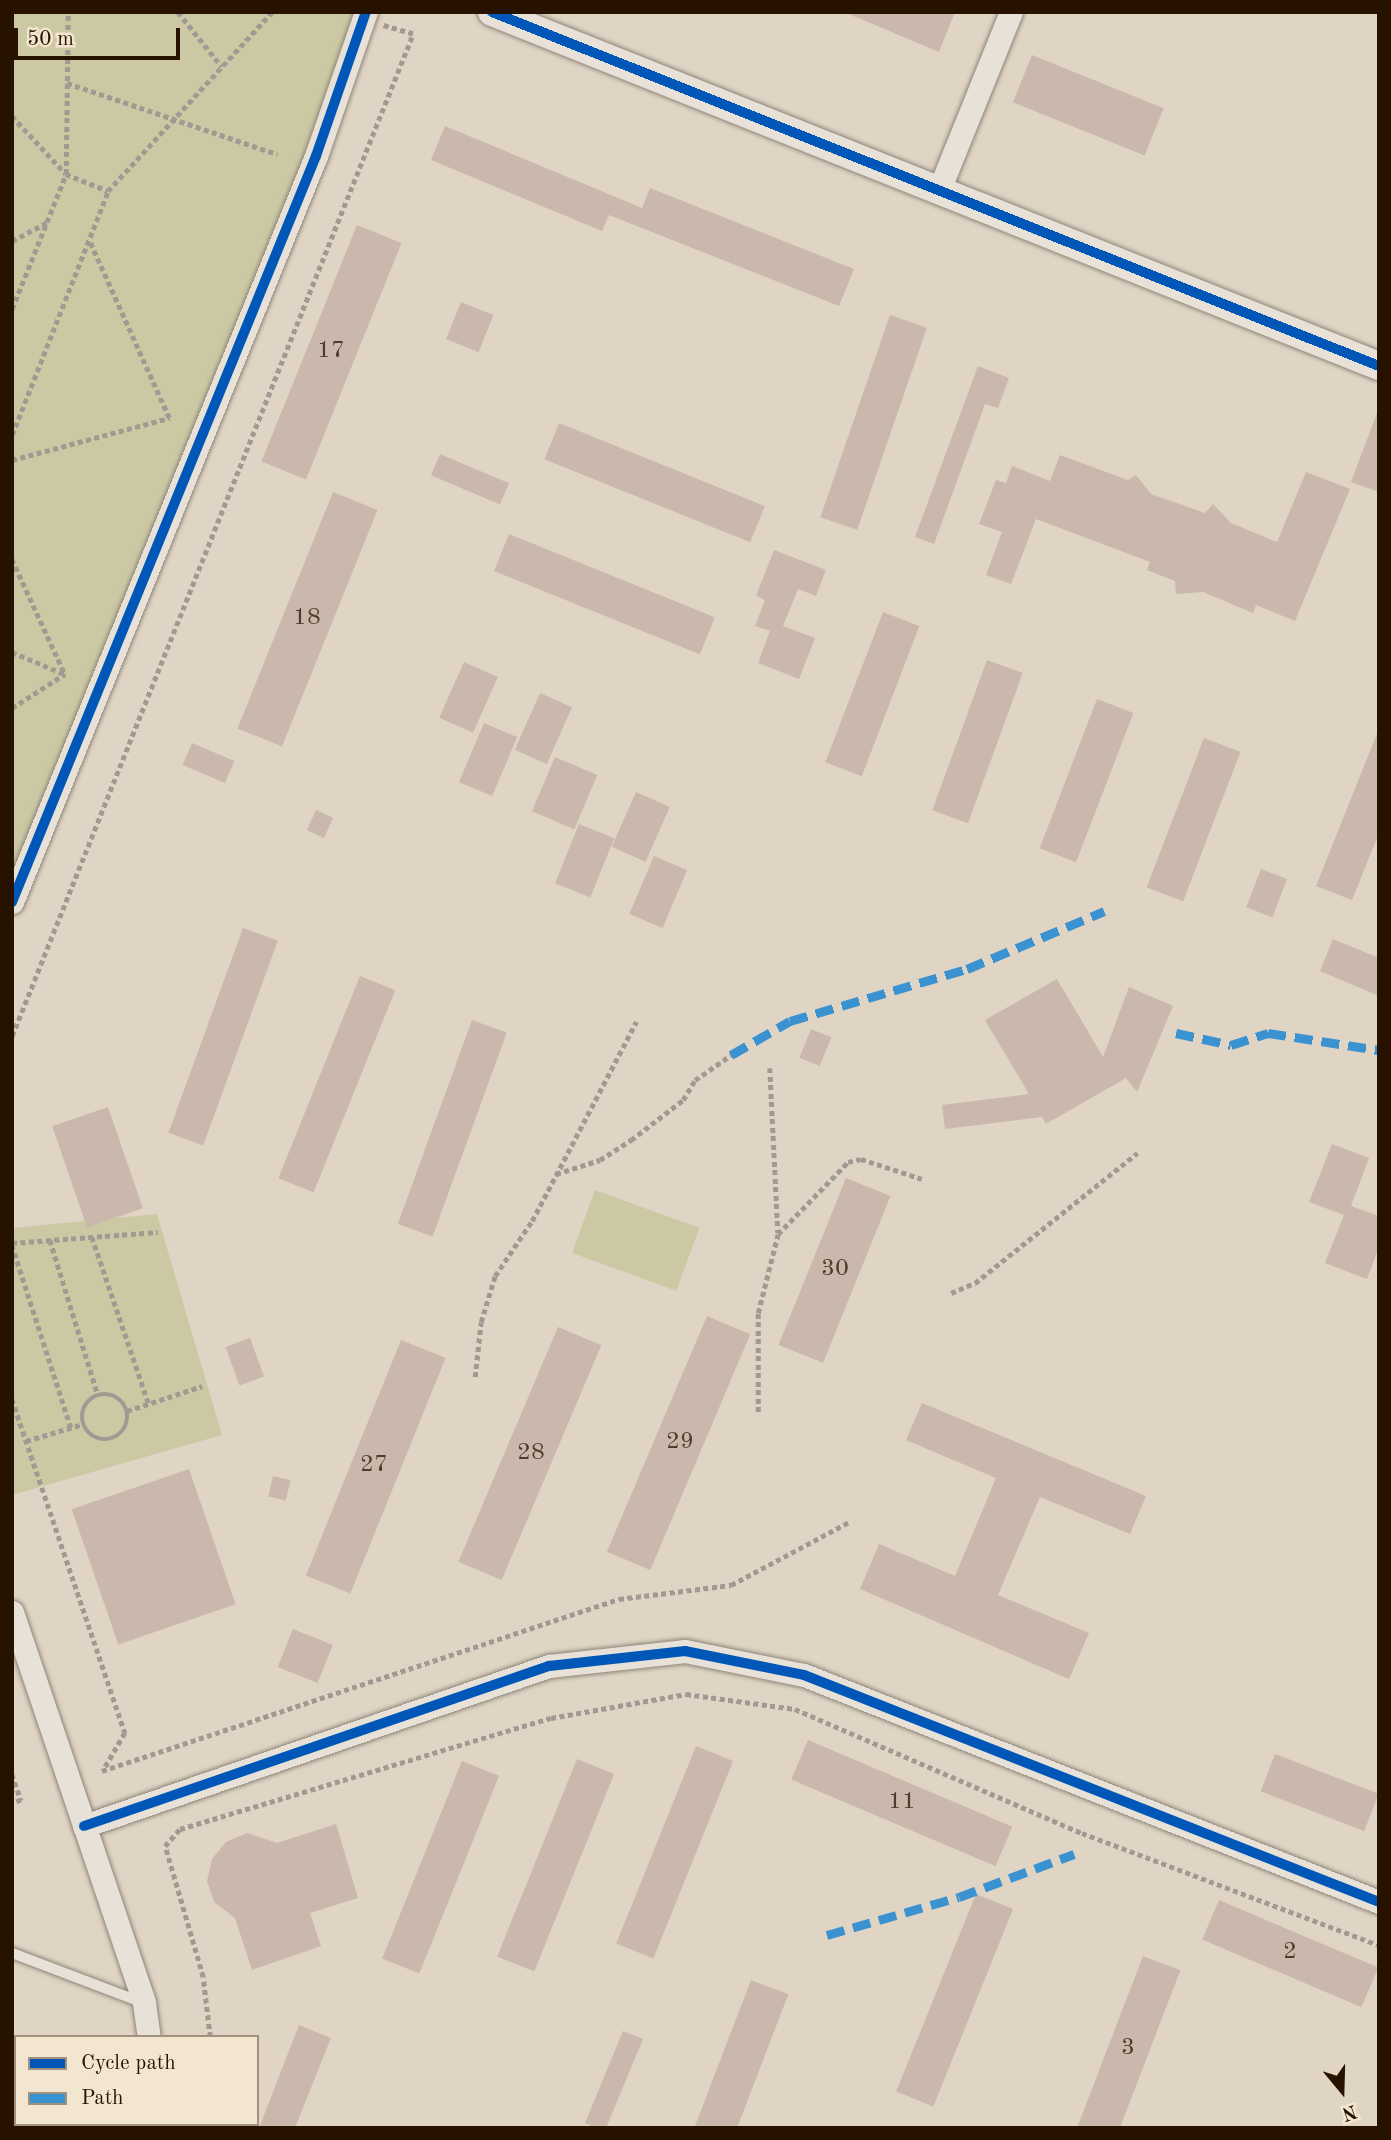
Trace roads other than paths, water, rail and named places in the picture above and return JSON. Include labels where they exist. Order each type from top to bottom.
[{"type":"street","points":[[492,12],[1379,366]]},
{"type":"street","points":[[939,190],[1011,12]]},
{"type":"street","points":[[12,902],[374,18]]},
{"type":"street","points":[[12,1612],[144,2003],[149,2035]]},
{"type":"street","points":[[84,1826],[549,1666],[685,1651],[804,1675],[1379,1902]]},
{"type":"lane","points":[[12,1953],[144,2003]]}]
